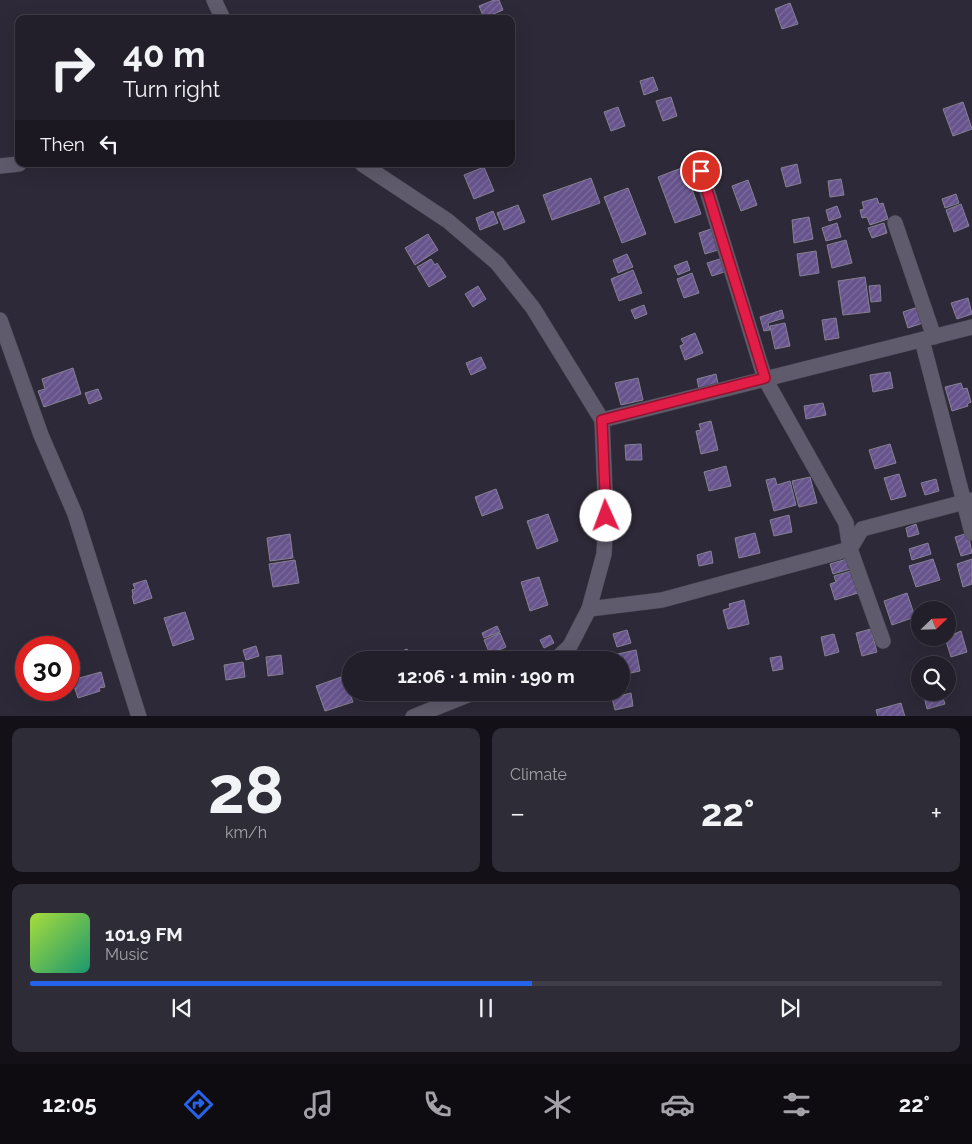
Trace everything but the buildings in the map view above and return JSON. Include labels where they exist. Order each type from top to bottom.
[{"type":"street","points":[[214,0],[221,15]]},
{"type":"street","points":[[0,166],[15,164]]},
{"type":"street","points":[[367,167],[448,221],[496,263],[532,308],[602,420],[606,516],[604,554],[589,609],[570,646],[564,651]]},
{"type":"street","points":[[701,171],[765,378],[846,523],[850,549],[883,640]]},
{"type":"street","points":[[895,223],[928,338],[968,501],[972,533]]},
{"type":"street","points":[[0,320],[41,435],[75,514],[139,716]]},
{"type":"street","points":[[602,420],[972,327]]},
{"type":"street","points":[[589,609],[662,600],[850,549],[862,530],[968,501]]},
{"type":"street","points":[[413,716],[452,701]]},
{"type":"route","points":[[606,516],[602,420],[765,378],[701,171]]}]
